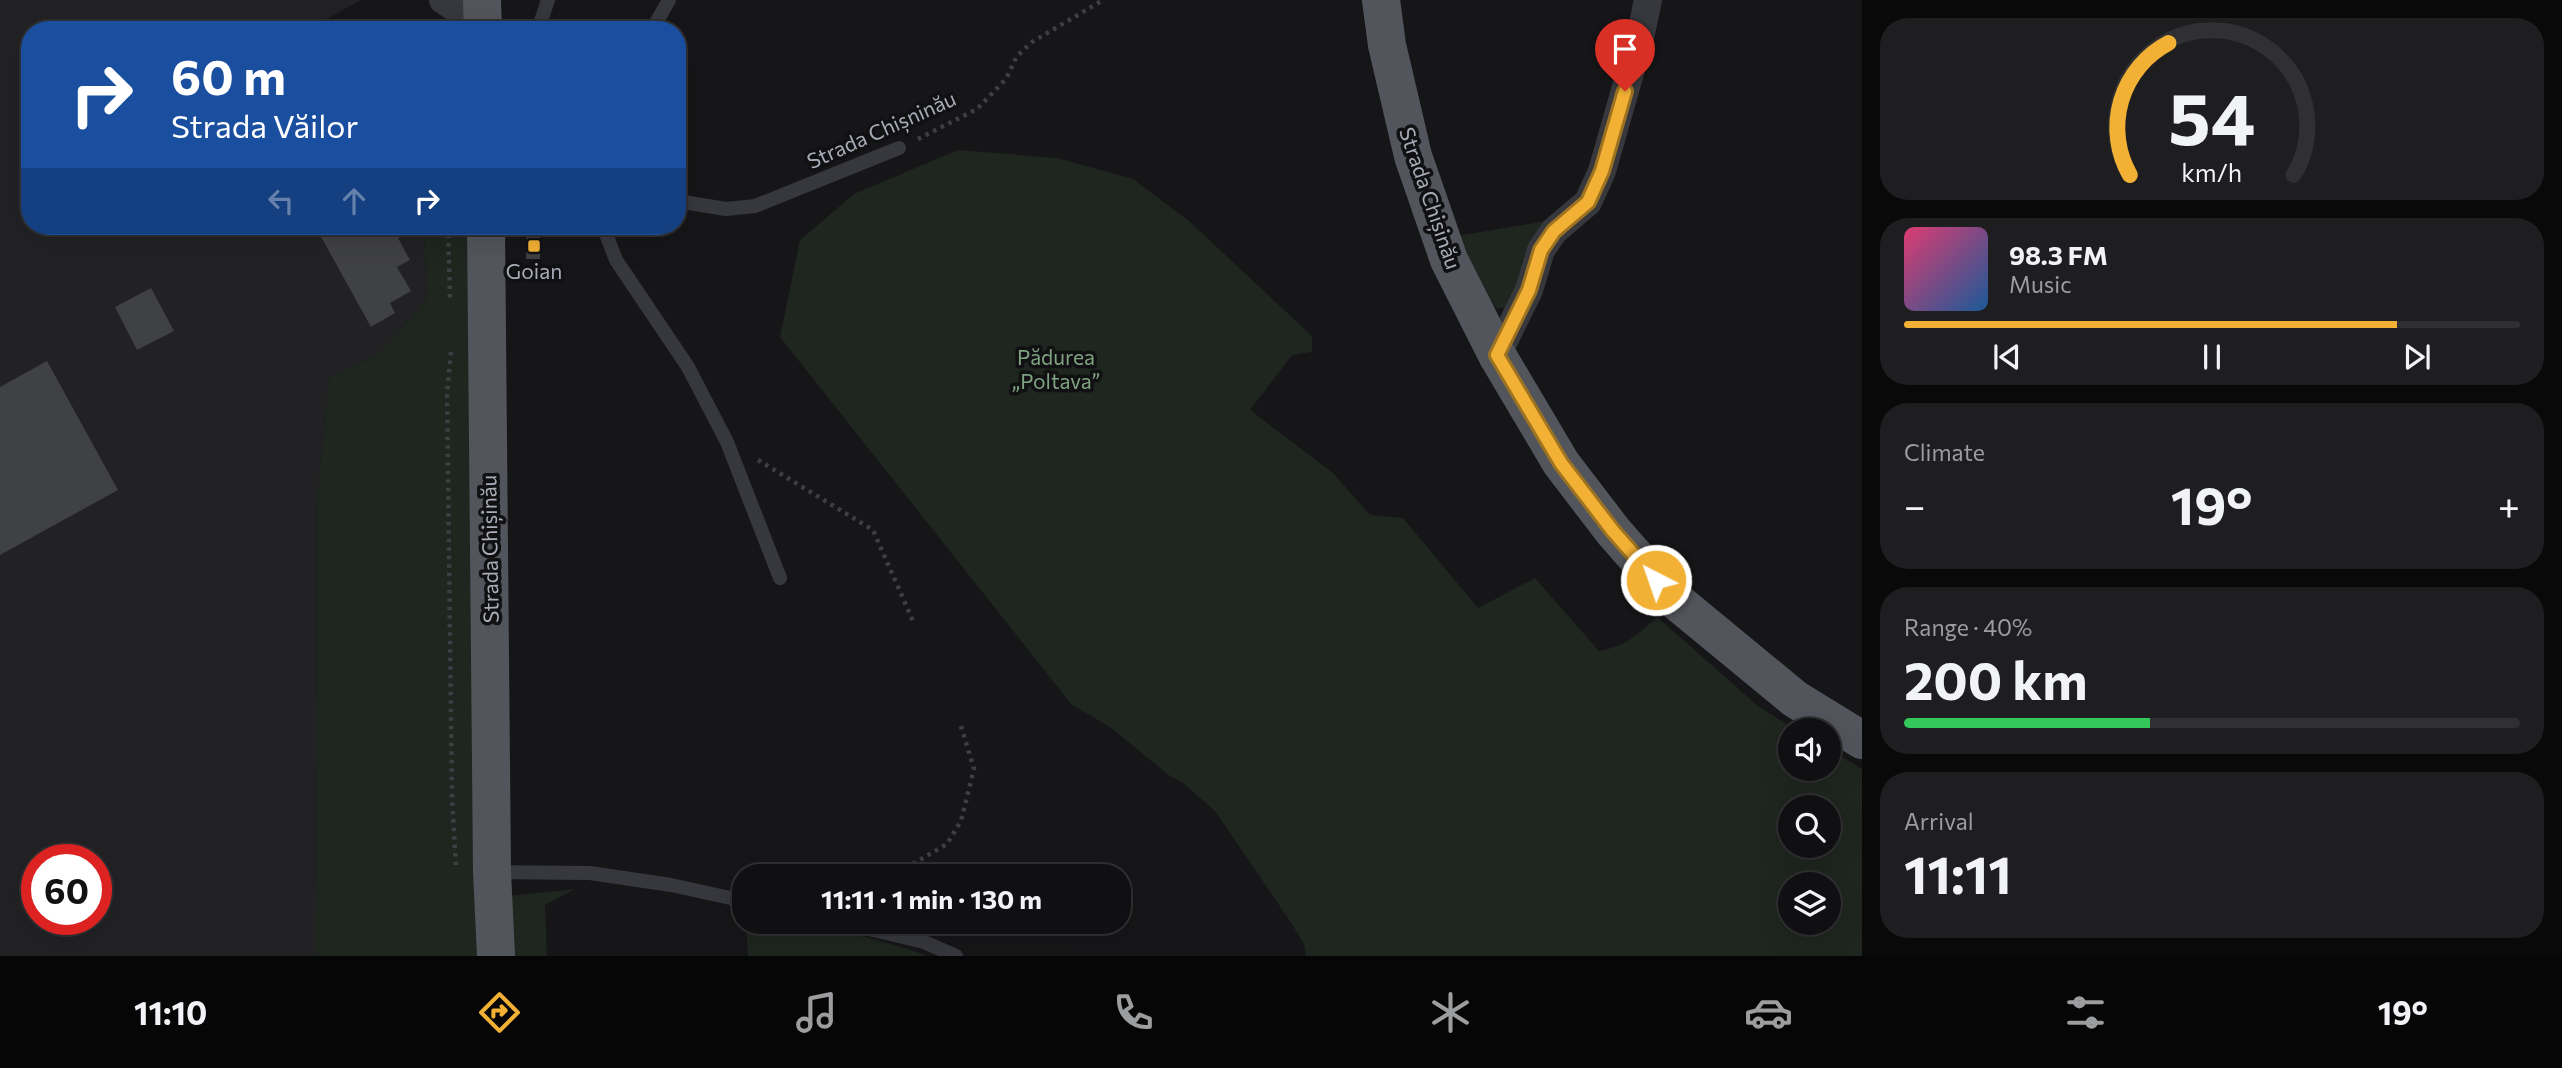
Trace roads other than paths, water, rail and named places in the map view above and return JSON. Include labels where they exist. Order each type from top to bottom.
[{"type":"main road","name":"Strada Chișinău","points":[[1381,0],[1387,45],[1413,156],[1449,260],[1497,355],[1561,463],[1613,531],[1670,596],[1795,699],[1862,740]]},
{"type":"main road","name":"Strada Chișinău","points":[[486,235],[474,874],[496,956]]},
{"type":"street","points":[[443,0],[483,19]]},
{"type":"street","points":[[1497,355],[1529,290],[1541,250],[1554,231],[1588,202],[1602,171],[1640,38],[1648,0]]},
{"type":"lane","points":[[541,21],[548,0]]},
{"type":"lane","points":[[657,21],[669,0]]},
{"type":"lane","name":"Strada Chișninău","points":[[686,202],[726,209],[755,206],[899,148]]},
{"type":"lane","points":[[606,235],[616,260],[688,367],[727,442],[780,578]]},
{"type":"lane","points":[[474,874],[590,873],[732,899]]},
{"type":"lane","points":[[890,934],[924,942],[956,956]]},
{"type":"place","name":"Goian","points":[[534,246]]},
{"type":"park label","name":"Pădurea „Poltava”","points":[[1056,368]]}]
